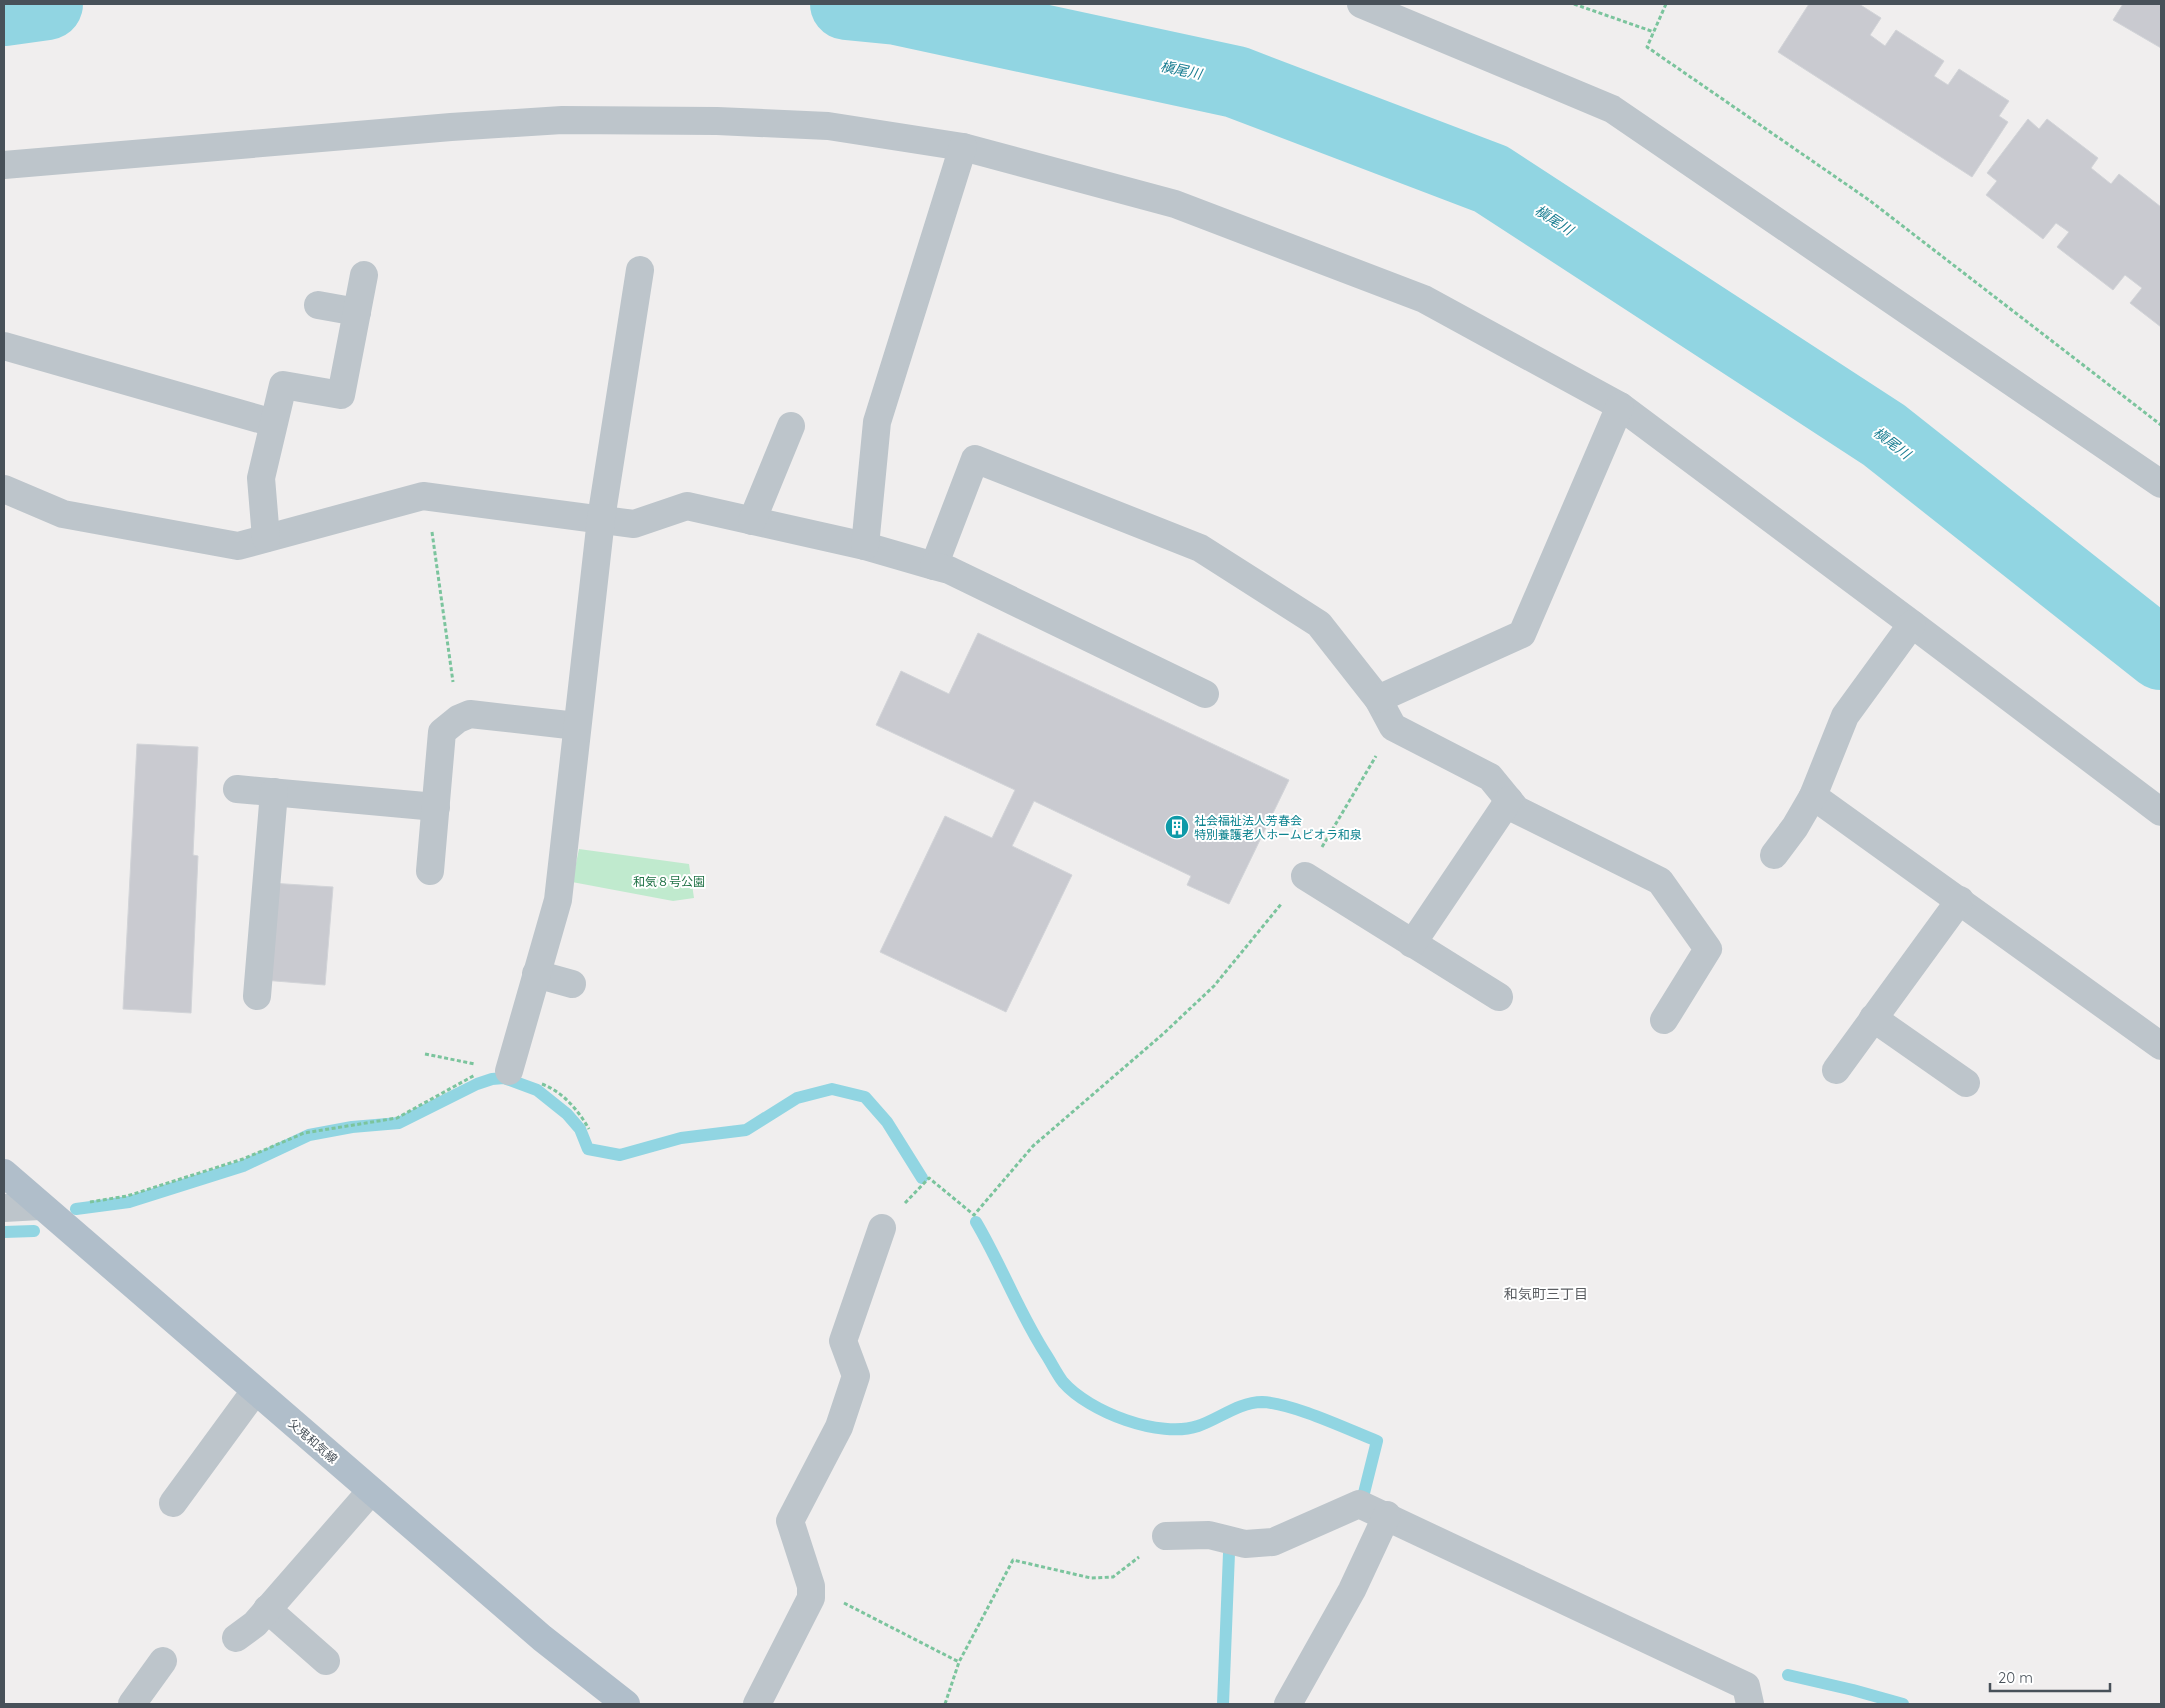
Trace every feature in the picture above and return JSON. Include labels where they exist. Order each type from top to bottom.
[{"type":"main road","name":"父鬼和気線","points":[[4,1173],[542,1638],[626,1704]]},
{"type":"street","points":[[1361,4],[1612,108],[2161,484]]},
{"type":"street","points":[[4,165],[441,127],[562,120],[717,121],[828,126],[963,147],[1175,204],[1424,298],[1620,406],[2161,812]]},
{"type":"street","points":[[865,546],[877,422],[963,147]]},
{"type":"street","points":[[500,1069],[536,974],[558,900],[601,519],[640,270]]},
{"type":"street","points":[[266,538],[261,478],[283,385],[341,395],[364,275]]},
{"type":"street","points":[[318,305],[357,312]]},
{"type":"street","points":[[4,346],[273,423]]},
{"type":"street","points":[[1378,699],[1522,634],[1620,406]]},
{"type":"street","points":[[752,521],[791,426]]},
{"type":"street","points":[[934,566],[975,459],[1200,548],[1319,624],[1378,699],[1393,727],[1490,777],[1517,810],[1660,881],[1708,949],[1664,1020]]},
{"type":"street","points":[[4,489],[63,514],[238,546],[423,496],[634,524],[687,506],[865,546],[949,570],[1205,694]]},
{"type":"street","points":[[1774,855],[1795,827],[1813,796],[1845,716],[1912,624]]},
{"type":"street","points":[[430,872],[442,732],[458,719],[470,714],[577,726]]},
{"type":"street","points":[[237,789],[436,807]]},
{"type":"street","points":[[257,996],[274,792]]},
{"type":"street","points":[[1813,796],[2161,1045]]},
{"type":"street","points":[[1412,944],[1509,800]]},
{"type":"street","points":[[1305,876],[1499,997]]},
{"type":"street","points":[[1836,1070],[1960,900]]},
{"type":"street","points":[[536,974],[572,984]]},
{"type":"street","points":[[1873,1018],[1966,1083]]},
{"type":"street","points":[[4,1208],[40,1206]]},
{"type":"street","points":[[757,1704],[811,1598],[811,1586],[790,1521],[839,1427],[856,1376],[843,1341],[882,1228]]},
{"type":"street","points":[[173,1504],[255,1391]]},
{"type":"street","points":[[236,1638],[254,1624],[371,1491]]},
{"type":"street","points":[[1166,1536],[1209,1535],[1245,1544],[1273,1542],[1358,1504],[1387,1515],[1746,1686],[1750,1704]]},
{"type":"street","points":[[1288,1704],[1352,1590],[1387,1515]]},
{"type":"street","points":[[267,1609],[326,1661]]},
{"type":"street","points":[[142,1701],[163,1661]]},
{"type":"path","points":[[1574,4],[1654,32]]},
{"type":"path","points":[[1666,4],[1647,47],[1869,200],[2161,425]]},
{"type":"path","points":[[423,496],[429,513],[458,719]]},
{"type":"path","points":[[882,1228],[929,1178],[974,1215],[1033,1146],[1163,1034],[1214,986],[1269,917],[1305,876],[1393,727]]},
{"type":"path","points":[[425,1054],[500,1069],[549,1087],[578,1109],[589,1128]]},
{"type":"path","points":[[40,1206],[75,1204],[127,1196],[243,1160],[304,1133],[397,1118],[500,1069]]},
{"type":"path","points":[[945,1704],[959,1662],[1013,1560],[1091,1578],[1113,1577],[1166,1536]]},
{"type":"path","points":[[811,1586],[959,1662]]},
{"type":"green space","name":"和気８号公園","points":[[579,849],[689,864],[694,898],[673,901],[572,882]]},
{"type":"building","points":[[1809,4],[1859,4],[1881,18],[1870,35],[1885,46],[1896,30],[1944,61],[1934,76],[1948,85],[1959,69],[2009,101],[1999,116],[2008,122],[1972,177],[1778,52]]},
{"type":"building","points":[[2123,4],[2161,4],[2161,48],[2113,20]]},
{"type":"building","points":[[2028,119],[2039,129],[2047,119],[2098,158],[2091,168],[2111,184],[2119,174],[2161,207],[2161,327],[2130,303],[2142,288],[2125,275],[2113,290],[2057,247],[2069,232],[2056,223],[2043,239],[1986,195],[1997,181],[1987,173]]},
{"type":"building","name":"社会福祉法人芳春会 特別養護老人ホームビオラ和泉","points":[[978,633],[1289,780],[1229,904],[1187,885],[1191,876],[1034,801],[1012,846],[1072,875],[1006,1012],[880,952],[945,816],[992,838],[1015,790],[876,725],[901,671],[949,694]]},
{"type":"building","points":[[137,744],[198,747],[193,855],[198,856],[191,1013],[123,1009]]},
{"type":"building","points":[[270,883],[333,887],[325,985],[263,980]]},
{"type":"waterway","name":"槇尾川","points":[[4,10],[47,4]]},
{"type":"waterway","name":"槇尾川","points":[[846,4],[897,9],[1236,82],[1491,179],[1884,435],[2161,654]]},
{"type":"waterway","points":[[76,1209],[129,1202],[243,1166],[309,1135],[352,1127],[399,1123],[477,1084],[492,1079],[504,1078],[537,1090],[567,1114],[580,1129],[588,1149],[620,1155],[681,1138],[746,1130],[797,1098],[832,1089],[865,1097],[887,1122],[922,1178]]},
{"type":"waterway","points":[[976,1222],[1037,1340],[1063,1382],[1075,1393],[1107,1413],[1145,1426],[1165,1429],[1182,1429],[1198,1426],[1237,1408],[1262,1402],[1274,1403],[1304,1412],[1377,1441],[1364,1493]]},
{"type":"waterway","points":[[4,1232],[34,1231]]},
{"type":"waterway","points":[[1223,1704],[1229,1553]]},
{"type":"waterway","points":[[1788,1675],[1903,1704]]},
{"type":"place","name":"社会福祉法人芳春会 特別養護老人ホームビオラ和泉","points":[[1177,827]]},
{"type":"district","name":"和気町三丁目","points":[[1546,1294]]}]
